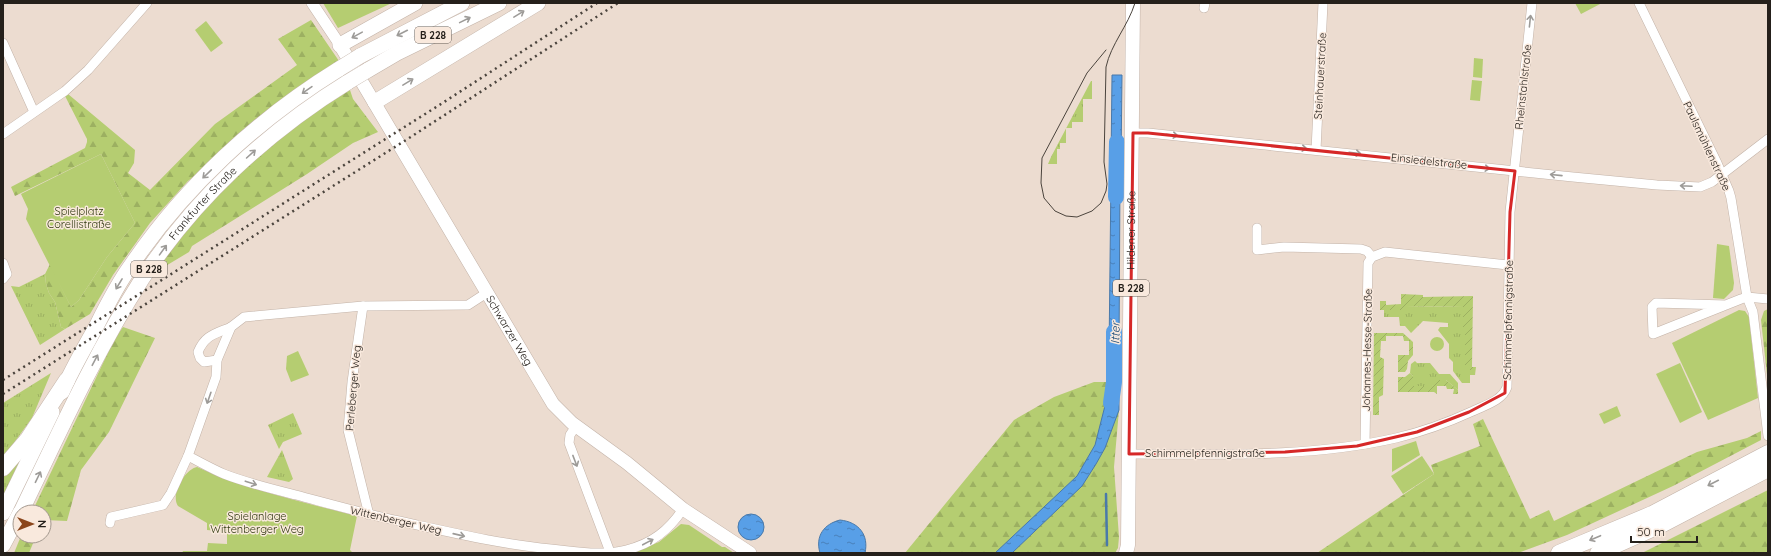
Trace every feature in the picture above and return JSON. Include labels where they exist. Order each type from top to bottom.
[{"type":"highway","points":[[340,45],[415,3]]},
{"type":"highway","name":"Frankfurter Straße","points":[[3,513],[67,380],[129,268],[184,197],[228,154],[268,119],[305,92],[360,56],[462,3]]},
{"type":"highway","name":"Frankfurter Straße","points":[[24,504],[96,359],[142,279],[196,208],[251,154],[295,117],[317,101],[397,53],[499,3]]},
{"type":"highway","points":[[375,102],[538,3]]},
{"type":"highway","points":[[3,468],[28,439],[67,380]]},
{"type":"highway","points":[[1598,553],[1663,524],[1750,471],[1768,453]]},
{"type":"highway","points":[[1558,553],[1750,471],[1768,469]]},
{"type":"highway","name":"Frankfurter Straße","points":[[3,545],[12,528]]},
{"type":"main road","name":"Hildener Straße","points":[[1126,553],[1128,545],[1133,3]]},
{"type":"main road","name":"Schwarzer Weg","points":[[340,45],[554,404],[576,426],[627,463],[683,508],[750,553]]},
{"type":"street","points":[[3,134],[65,91],[88,70],[148,3]]},
{"type":"street","points":[[312,3],[340,45]]},
{"type":"street","name":"Steinhauerstraße","points":[[1316,150],[1323,3]]},
{"type":"street","name":"Rheinstahlstraße","points":[[1515,171],[1532,3]]},
{"type":"street","name":"Paulsmühlenstraße","points":[[1639,3],[1717,163],[1731,198],[1747,297],[1754,312],[1768,436]]},
{"type":"street","points":[[3,44],[34,112]]},
{"type":"street","name":"Einsiedelstraße","points":[[1133,133],[1148,133],[1657,185],[1700,187],[1712,182],[1768,139]]},
{"type":"street","name":"Schimmelpfennigstraße","points":[[1129,454],[1285,452],[1365,444],[1397,438],[1429,428],[1499,398],[1505,393],[1506,388],[1510,212],[1515,171]]},
{"type":"street","points":[[1257,228],[1257,250],[1284,247],[1361,249],[1367,251],[1372,257],[1385,252],[1508,265]]},
{"type":"street","name":"Johannes-Hesse-Straße","points":[[1365,444],[1368,263],[1372,257]]},
{"type":"street","points":[[3,263],[7,274],[3,279]]},
{"type":"street","points":[[217,360],[204,362],[200,358],[198,352],[202,343],[209,337],[231,327],[244,317],[362,306],[468,305],[488,292]]},
{"type":"street","points":[[1726,305],[1656,303],[1652,307],[1653,334],[1747,297],[1768,299]]},
{"type":"street","name":"Perleberger Weg","points":[[362,306],[352,382],[348,430],[369,515]]},
{"type":"street","points":[[110,523],[111,517],[163,505],[171,493],[188,456],[216,377],[217,360],[231,327]]},
{"type":"street","points":[[576,426],[570,435],[568,443],[610,552]]},
{"type":"street","name":"Wittenberger Weg","points":[[188,456],[224,474],[276,490],[369,515],[475,539],[517,546],[582,552],[610,552],[625,550],[644,545],[663,534],[676,520],[683,508]]},
{"type":"highlighted area","points":[[1133,133],[1148,133],[1515,171],[1510,212],[1505,393],[1469,412],[1417,432],[1357,446],[1285,452],[1129,454]]},
{"type":"green space","points":[[323,3],[392,3],[338,28]]},
{"type":"green space","points":[[1575,3],[1602,3],[1581,14]]},
{"type":"green space","points":[[311,20],[339,61],[188,181],[150,223],[113,275],[90,314],[65,329],[61,327],[55,302],[49,293],[46,284],[45,274],[50,264],[71,307],[79,300],[107,257],[135,223],[101,154],[15,196],[11,187],[85,148],[87,139],[65,96],[68,94],[135,150],[134,163],[128,173],[150,190],[215,124],[297,65],[278,39]]},
{"type":"green space","points":[[206,21],[223,43],[211,52],[195,30]]},
{"type":"green space","points":[[1474,58],[1483,59],[1482,78],[1473,77]]},
{"type":"green space","points":[[1472,80],[1482,81],[1480,101],[1470,100]]},
{"type":"green space","points":[[1092,81],[1092,99],[1083,99],[1083,122],[1072,122],[1072,128],[1066,128]]},
{"type":"green space","points":[[350,90],[353,99],[378,132],[353,143],[307,174],[192,246],[189,252],[154,273],[183,234],[215,198],[250,164],[294,127]]},
{"type":"green space","points":[[1066,128],[1066,143],[1060,143],[1060,149],[1057,149],[1057,164],[1048,164],[1051,157]]},
{"type":"green space","name":"Spielplatz Corellistraße","points":[[101,154],[135,223],[107,257],[79,300],[71,307],[26,219],[28,209],[21,194]]},
{"type":"green space","points":[[1717,244],[1729,246],[1734,283],[1733,290],[1724,299],[1713,298]]},
{"type":"green space","points":[[45,274],[46,284],[49,293],[55,302],[61,327],[65,329],[40,345],[11,286],[19,287]]},
{"type":"green space","points":[[1401,294],[1423,295],[1423,297],[1473,296],[1472,367],[1476,367],[1475,375],[1470,375],[1470,368],[1465,368],[1463,307],[1406,306],[1406,310],[1380,310],[1380,301],[1386,301],[1386,305],[1401,304]]},
{"type":"green space","points":[[1406,306],[1463,307],[1465,368],[1470,368],[1470,383],[1462,383],[1453,371],[1453,362],[1449,358],[1449,344],[1438,330],[1440,327],[1448,327],[1448,323],[1423,321],[1411,333],[1405,326],[1400,326],[1399,317],[1384,317],[1384,310],[1406,310]]},
{"type":"green space","points":[[1768,309],[1768,384],[1761,320],[1764,311]]},
{"type":"green space","points":[[1739,310],[1745,311],[1749,317],[1758,398],[1708,420],[1672,343]]},
{"type":"green space","points":[[123,327],[155,338],[109,432],[81,470],[67,521],[52,520],[52,504],[36,504],[114,340]]},
{"type":"green space","points":[[1374,333],[1403,333],[1413,342],[1413,355],[1408,361],[1407,369],[1405,372],[1398,372],[1398,355],[1409,355],[1409,341],[1404,341],[1403,336],[1386,336],[1386,341],[1381,341],[1380,357],[1384,359],[1383,395],[1379,397],[1379,415],[1373,415]]},
{"type":"green space","points":[[1434,337],[1440,337],[1444,341],[1444,347],[1440,351],[1434,351],[1430,347],[1430,341]]},
{"type":"green space","points":[[298,351],[309,375],[291,382],[286,369],[287,356]]},
{"type":"green space","points":[[1415,361],[1417,363],[1430,363],[1439,374],[1450,374],[1458,383],[1458,390],[1446,380],[1432,386],[1413,386],[1413,376],[1410,373],[1411,364]]},
{"type":"green space","points":[[1680,363],[1702,412],[1680,423],[1656,374]]},
{"type":"green space","points":[[51,373],[32,418],[3,458],[3,403]]},
{"type":"green space","points":[[1410,373],[1413,376],[1414,386],[1432,386],[1437,380],[1446,380],[1458,390],[1458,394],[1453,394],[1454,389],[1447,389],[1446,386],[1437,386],[1437,394],[1434,392],[1398,392],[1398,377],[1405,377]]},
{"type":"green space","points":[[1094,382],[1111,382],[1118,386],[1119,410],[1114,467],[1119,537],[1118,548],[1115,553],[905,553],[1014,420],[1054,397]]},
{"type":"green space","points":[[1617,406],[1621,416],[1604,424],[1599,414]]},
{"type":"green space","points":[[293,413],[302,434],[283,442],[279,449],[268,425]]},
{"type":"green space","points":[[1483,419],[1530,519],[1549,510],[1554,521],[1697,452],[1747,438],[1761,431],[1761,440],[1673,486],[1567,535],[1518,553],[1317,553],[1434,474],[1431,465],[1480,446],[1473,424]]},
{"type":"green space","points":[[1416,441],[1420,455],[1392,472],[1392,449]]},
{"type":"green space","points":[[29,442],[3,503],[3,476]]},
{"type":"green space","points":[[282,450],[293,479],[289,482],[267,477]]},
{"type":"green space","points":[[1422,456],[1434,474],[1403,494],[1391,476]]},
{"type":"green space","name":"Spielanlage Wittenberger Weg","points":[[197,467],[256,489],[357,516],[350,550],[353,553],[182,553],[183,551],[207,551],[208,543],[227,544],[227,532],[207,530],[207,523],[178,506],[176,501],[177,489],[180,483],[188,472]]},
{"type":"green space","points":[[1768,490],[1768,553],[1642,553]]},
{"type":"green space","points":[[681,524],[689,525],[722,547],[725,547],[734,553],[631,553],[659,542]]},
{"type":"green space","points":[[18,544],[33,544],[29,553],[14,553]]},
{"type":"water","points":[[1112,75],[1122,75],[1121,163],[1111,163]]},
{"type":"water","points":[[1111,175],[1120,175],[1119,354],[1109,354]]},
{"type":"water","points":[[1111,382],[1119,382],[1119,410],[1105,448],[1082,486],[1012,553],[995,553],[1077,476],[1095,445]]},
{"type":"water","points":[[751,514],[760,518],[764,527],[760,536],[751,540],[742,536],[738,527],[742,518]]},
{"type":"water","points":[[840,520],[852,523],[861,530],[864,535],[866,546],[865,553],[820,553],[819,541],[822,532],[829,524]]},
{"type":"waterway","name":"Itter","points":[[1116,197],[1117,142]]},
{"type":"waterway","name":"Itter","points":[[1111,403],[1114,382],[1114,332]]},
{"type":"waterway","points":[[1106,494],[1107,545]]},
{"type":"tram line","points":[[1106,50],[1087,73],[1042,158],[1041,183],[1044,198],[1055,211],[1066,216],[1077,217],[1092,211],[1101,203],[1106,191],[1107,184],[1104,162],[1106,67],[1108,59],[1135,3]]},
{"type":"railway","points":[[3,380],[441,104],[597,3]]},
{"type":"railway","points":[[3,394],[406,140],[618,3]]}]
